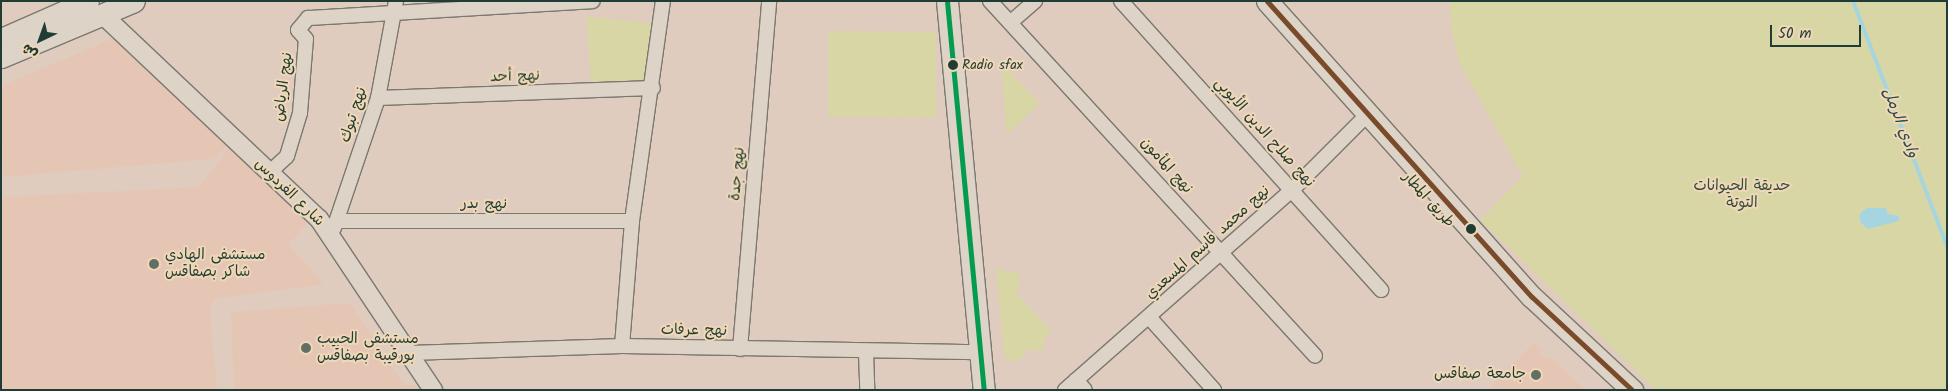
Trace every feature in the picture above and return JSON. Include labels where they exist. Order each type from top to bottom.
[{"type":"main road","points":[[1,57],[134,1]]},
{"type":"main road","points":[[947,1],[982,384]]},
{"type":"main road","name":"طريق المطار","points":[[1252,1],[1532,297],[1632,390]]},
{"type":"main road","name":"طريق المطار","points":[[1268,1],[1363,118],[1523,304],[1612,390]]},
{"type":"main road","points":[[1,39],[101,14]]},
{"type":"street","name":"نهج الرياض","points":[[270,172],[288,156],[300,113],[306,39],[300,26],[308,18],[395,6],[592,1]]},
{"type":"street","points":[[622,346],[632,220],[653,88],[663,1]]},
{"type":"street","name":"نهج جدة","points":[[740,349],[768,1]]},
{"type":"street","name":"نهج المأمون","points":[[990,1],[1315,356]]},
{"type":"street","points":[[1011,22],[1035,1]]},
{"type":"street","name":"نهج صلاح الدين الأيوبي","points":[[1121,1],[1294,188],[1381,290]]},
{"type":"street","name":"نهج تبوك","points":[[334,229],[378,98],[395,6]]},
{"type":"street","name":"شارع الفردوس","points":[[101,14],[270,172],[334,229],[433,390]]},
{"type":"street","name":"نهج أحد","points":[[378,98],[653,88]]},
{"type":"street","name":"نهج محمد قاسم المسعدي","points":[[1065,390],[1080,385],[1149,317],[1294,188],[1363,118]]},
{"type":"street","name":"نهج بدر","points":[[334,229],[632,220]]},
{"type":"street","points":[[1149,317],[1214,390]]},
{"type":"street","name":"نهج عرفات","points":[[409,353],[622,346],[866,352],[978,352]]},
{"type":"street","points":[[866,352],[867,390]]},
{"type":"shaded area","points":[[119,36],[229,144],[213,159],[3,177],[1,86]]},
{"type":"shaded area","name":"مستشفى الهادي شاكر بصفاقس","points":[[230,146],[310,219],[289,245],[324,284],[215,299],[210,309],[217,390],[1,390],[1,197],[199,187]]},
{"type":"shaded area","name":"مستشفى الحبيب بورقيبة بصفاقس","points":[[350,303],[404,385],[419,385],[423,390],[234,390],[231,312]]},
{"type":"shaded area","name":"جامعة صفاقس","points":[[1534,342],[1542,349],[1538,354],[1553,360],[1586,390],[1488,390]]},
{"type":"green space","name":"حديقة الحيوانات التوتة","points":[[1451,1],[1947,1],[1947,390],[1656,390],[1480,220],[1523,176],[1460,64],[1450,24]]},
{"type":"green space","points":[[586,16],[656,24],[646,80],[591,83]]},
{"type":"green space","points":[[828,31],[936,32],[936,118],[828,117]]},
{"type":"green space","points":[[1001,63],[1040,103],[1007,135]]},
{"type":"green space","points":[[996,268],[1021,274],[1017,294],[1051,330],[1044,339],[1044,350],[1028,350],[1018,361],[1005,359]]},
{"type":"water","points":[[1867,208],[1886,208],[1888,214],[1899,216],[1899,221],[1868,229],[1860,222],[1860,213]]},
{"type":"waterway","name":"وادي الرمل","points":[[1853,1],[1947,246]]},
{"type":"transit line","points":[[947,1],[984,390]]},
{"type":"transit line","points":[[1267,1],[1532,297],[1632,390]]},
{"type":"place","name":"Radio sfax","points":[[953,65]]},
{"type":"place","name":"مستشفى الهادي شاكر بصفاقس","points":[[154,264]]},
{"type":"place","name":"مستشفى الحبيب بورقيبة بصفاقس","points":[[306,348]]},
{"type":"place","name":"جامعة صفاقس","points":[[1536,375]]}]
